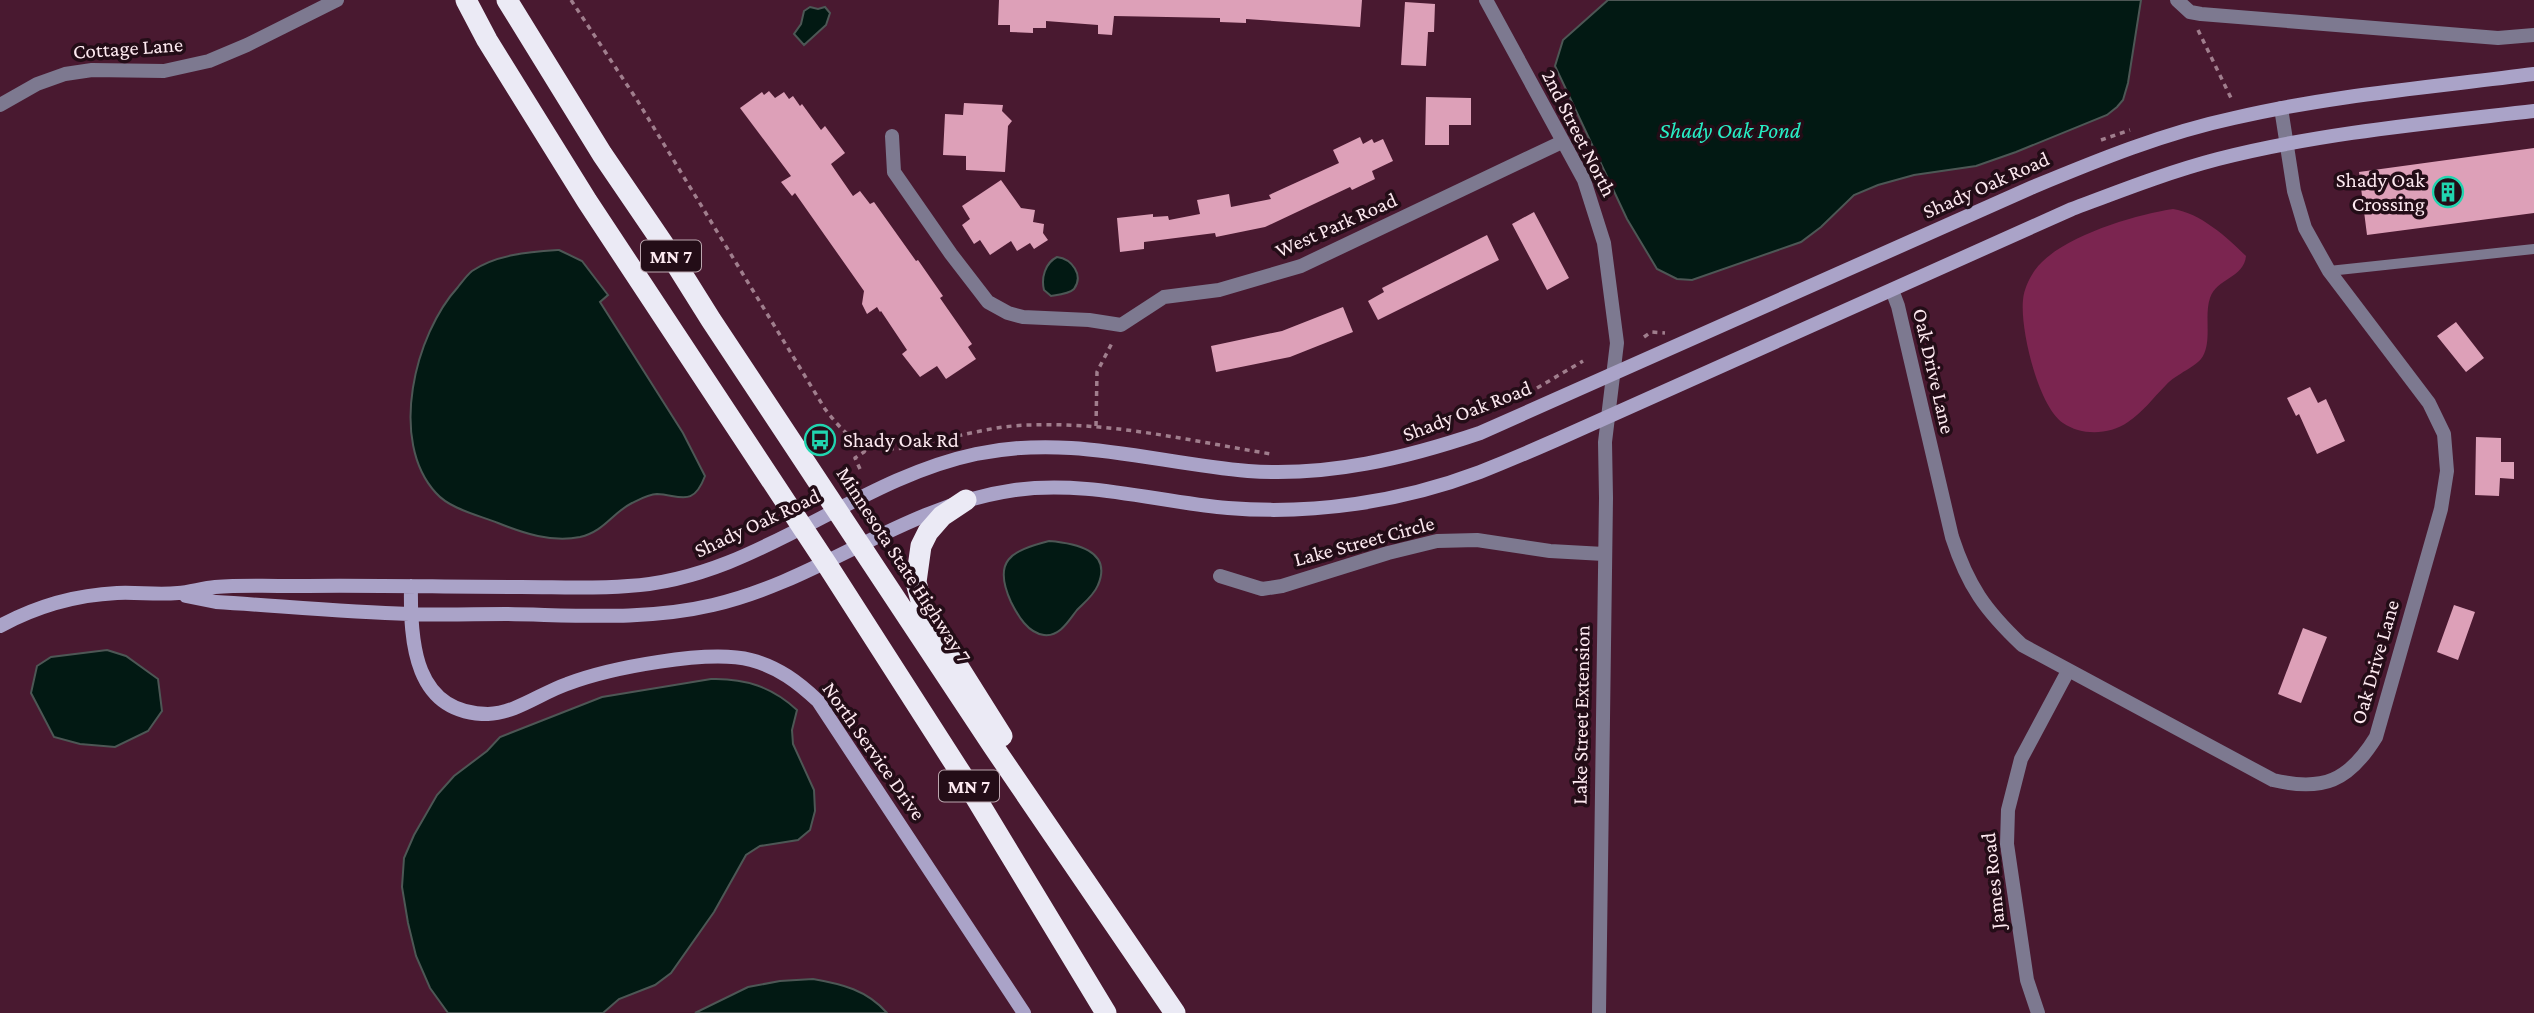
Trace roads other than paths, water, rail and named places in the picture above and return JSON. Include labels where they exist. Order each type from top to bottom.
[{"type":"highway","name":"MN 7","points":[[466,0],[487,40],[587,201],[962,775],[1106,1013]]},
{"type":"highway","name":"Minnesota State Highway 7","points":[[507,0],[602,154],[1109,919],[1175,1013]]},
{"type":"highway","points":[[966,500],[942,516],[928,532],[921,546],[916,572],[918,597],[924,612],[983,703],[1109,919]]},
{"type":"main road","name":"Shady Oak Road","points":[[0,626],[63,600],[115,593],[174,593],[217,587],[602,587],[666,582],[721,566],[838,509],[943,463],[986,452],[1028,447],[1090,448],[1213,467],[1276,472],[1319,470],[1397,459],[1480,433],[2112,154],[2189,129],[2281,108],[2534,74]]},
{"type":"main road","name":"Shady Oak Road","points":[[174,593],[216,601],[410,614],[642,616],[714,605],[748,595],[826,563],[906,521],[966,500],[1020,489],[1104,491],[1229,508],[1273,510],[1363,502],[1411,493],[1477,473],[2072,209],[2148,180],[2218,159],[2287,144],[2534,111]]},
{"type":"main road","name":"North Service Drive","points":[[411,586],[410,614],[414,648],[426,682],[438,697],[449,705],[476,713],[489,714],[514,708],[567,684],[600,673],[702,658],[730,657],[751,660],[775,668],[795,680],[818,701],[1024,1013]]},
{"type":"street","name":"Cottage Lane","points":[[0,106],[37,84],[65,74],[92,70],[164,71],[209,61],[337,0]]},
{"type":"street","name":"2nd Street North","points":[[1486,0],[1584,180],[1604,243],[1617,343],[1607,417]]},
{"type":"street","points":[[2177,0],[2190,12],[2498,38],[2534,34]]},
{"type":"street","name":"Oak Drive Lane","points":[[1892,290],[1962,569],[1978,597],[1998,623],[2022,645],[2273,780],[2296,786],[2321,785],[2345,774],[2363,758],[2376,737],[2441,509],[2447,471],[2444,434],[2429,403],[2329,271],[2305,228],[2294,191],[2281,108]]},
{"type":"street","name":"West Park Road","points":[[892,136],[894,172],[966,276],[988,302],[1008,313],[1023,317],[1089,320],[1121,325],[1164,297],[1219,290],[1301,266],[1562,142]]},
{"type":"street","name":"Lake Street Extension","points":[[1599,1013],[1607,417]]},
{"type":"street","name":"Lake Street Circle","points":[[1220,576],[1262,589],[1282,586],[1415,545],[1455,540],[1604,554]]},
{"type":"street","name":"James Road","points":[[2038,1013],[2026,980],[2007,844],[2008,810],[2021,759],[2068,671]]},
{"type":"lane","points":[[2329,271],[2534,249]]},
{"type":"water","name":"Shady Oak Pond","points":[[1608,0],[2141,0],[2123,100],[2107,115],[1976,166],[1914,175],[1878,185],[1854,195],[1801,242],[1692,280],[1677,279],[1657,269],[1627,219],[1555,66],[1563,40]]},
{"type":"water","points":[[810,7],[825,7],[830,13],[826,25],[804,45],[794,34],[801,24],[804,11]]},
{"type":"water","points":[[559,250],[582,261],[608,295],[600,302],[683,433],[705,476],[691,496],[648,496],[625,507],[596,531],[569,539],[538,536],[517,530],[465,511],[442,499],[421,471],[413,445],[411,417],[419,359],[443,307],[466,277],[482,265],[503,257]]},
{"type":"water","points":[[1057,257],[1072,264],[1078,278],[1072,291],[1051,296],[1044,290],[1043,281],[1049,263]]},
{"type":"water","points":[[1049,541],[1088,551],[1096,556],[1101,573],[1094,592],[1064,627],[1050,635],[1044,635],[1033,631],[1020,618],[1011,602],[1004,576],[1005,567],[1015,554]]},
{"type":"water","points":[[107,650],[126,656],[158,679],[162,711],[148,731],[115,747],[80,744],[54,737],[31,693],[37,666],[51,657]]},
{"type":"water","points":[[711,679],[747,682],[778,695],[797,710],[792,730],[793,744],[814,790],[815,811],[810,830],[798,840],[760,846],[746,855],[714,912],[671,973],[655,985],[619,999],[603,1013],[448,1013],[430,988],[416,956],[402,887],[404,858],[437,795],[454,776],[487,751],[500,737],[602,697]]},
{"type":"water","points":[[813,979],[862,993],[887,1013],[695,1013],[748,987]]},
{"type":"place","name":"Shady Oak Crossing","points":[[2448,192]]},
{"type":"place","name":"Shady Oak Rd","points":[[820,440]]}]
